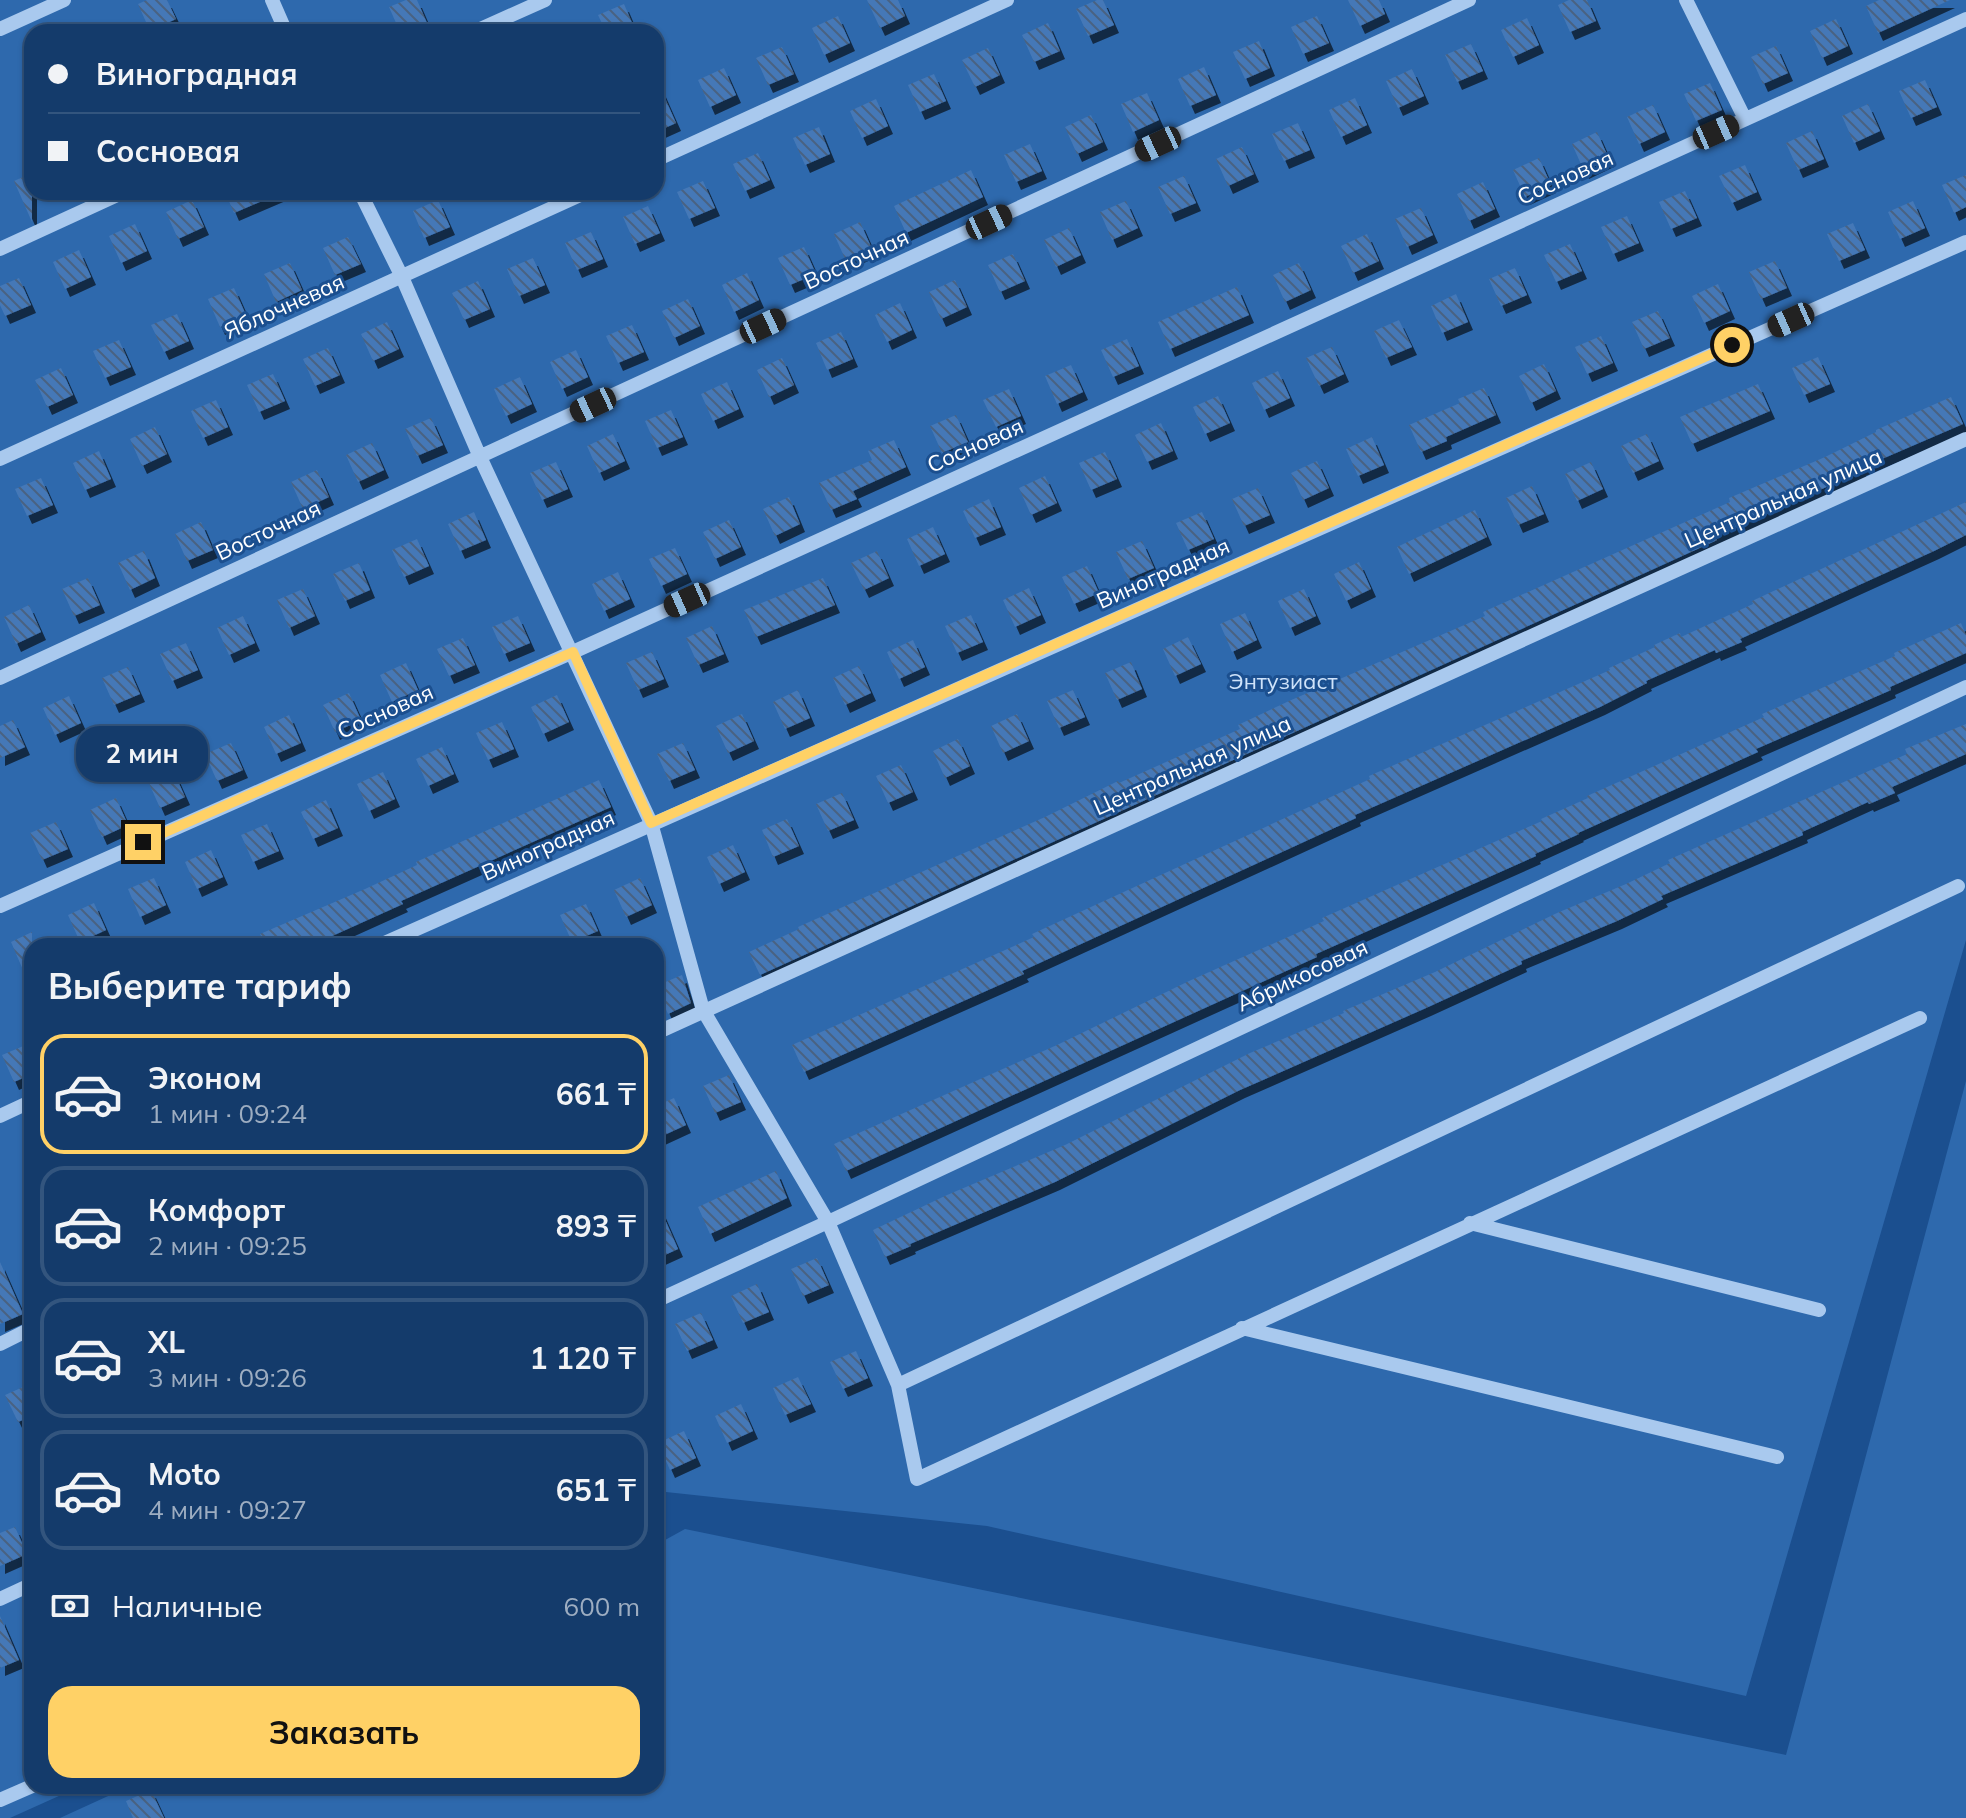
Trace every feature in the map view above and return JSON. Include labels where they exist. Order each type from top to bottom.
[{"type":"street","points":[[0,29],[64,0]]},
{"type":"street","points":[[272,0],[282,24]]},
{"type":"street","points":[[492,24],[545,0]]},
{"type":"street","points":[[664,156],[1007,0]]},
{"type":"street","name":"Восточная","points":[[0,678],[1469,0]]},
{"type":"street","points":[[1686,0],[1745,119]]},
{"type":"street","name":"Сосновая","points":[[0,906],[573,652],[1966,19]]},
{"type":"street","points":[[0,249],[107,200]]},
{"type":"street","points":[[364,200],[651,823],[703,1010],[828,1222],[898,1385],[917,1479],[1920,1018]]},
{"type":"street","name":"Яблочневая","points":[[0,459],[570,200]]},
{"type":"street","name":"Виноградная","points":[[396,938],[1966,242]]},
{"type":"street","name":"Центральная улица","points":[[664,1029],[1966,439]]},
{"type":"street","name":"Абрикосовая","points":[[664,1297],[1966,687]]},
{"type":"street","points":[[898,1385],[1958,886]]},
{"type":"street","points":[[0,1116],[24,1105]]},
{"type":"street","points":[[1470,1223],[1819,1310]]},
{"type":"street","points":[[1242,1328],[1777,1457]]},
{"type":"street","points":[[0,1344],[24,1332]]},
{"type":"street","points":[[0,1599],[24,1588]]},
{"type":"street","points":[[0,1800],[24,1790]]},
{"type":"green space","name":"Энтузиаст","points":[[0,0],[1966,0],[1966,940],[1746,1696],[987,1526],[664,1493],[664,938],[24,938],[24,1794],[63,1794],[10,1818],[0,1818]]},
{"type":"green space","points":[[1966,1081],[1966,1818],[60,1818],[112,1794],[664,1794],[664,1541],[685,1529],[1786,1755]]},
{"type":"building","points":[[147,0],[167,0],[176,19],[165,24],[147,24],[138,4]]},
{"type":"building","points":[[406,0],[417,0],[427,23],[396,24],[389,7]]},
{"type":"building","points":[[867,0],[898,0],[905,16],[880,28]]},
{"type":"building","points":[[1103,0],[1114,25],[1088,36],[1076,9]]},
{"type":"building","points":[[1348,0],[1379,0],[1385,14],[1360,26]]},
{"type":"building","points":[[1569,0],[1587,0],[1596,21],[1570,32],[1558,5]]},
{"type":"building","points":[[1879,0],[1950,0],[1878,33],[1866,6]]},
{"type":"building","points":[[624,4],[633,24],[602,24],[598,15]]},
{"type":"building","points":[[838,16],[850,43],[824,55],[812,28]]},
{"type":"building","points":[[1317,16],[1329,43],[1303,54],[1291,27]]},
{"type":"building","points":[[1527,18],[1539,45],[1513,57],[1501,30]]},
{"type":"building","points":[[1836,19],[1848,46],[1822,58],[1810,31]]},
{"type":"building","points":[[1048,23],[1060,51],[1034,62],[1022,35]]},
{"type":"building","points":[[1259,41],[1270,68],[1245,79],[1233,52]]},
{"type":"building","points":[[1471,44],[1483,71],[1457,82],[1445,55]]},
{"type":"building","points":[[1776,46],[1788,73],[1763,84],[1751,57]]},
{"type":"building","points":[[782,47],[794,74],[768,85],[756,58]]},
{"type":"building","points":[[988,48],[1000,75],[975,87],[962,60]]},
{"type":"building","points":[[1204,67],[1216,95],[1190,106],[1178,79]]},
{"type":"building","points":[[724,68],[736,95],[710,107],[698,80]]},
{"type":"building","points":[[1412,69],[1424,96],[1398,108],[1386,81]]},
{"type":"building","points":[[934,74],[946,101],[920,112],[908,85]]},
{"type":"building","points":[[1925,80],[1937,107],[1911,118],[1899,91]]},
{"type":"building","points":[[1710,83],[1722,110],[1696,121],[1684,94]]},
{"type":"building","points":[[1147,93],[1159,120],[1133,132],[1121,104]]},
{"type":"building","points":[[664,96],[676,123],[664,128]]},
{"type":"building","points":[[1355,98],[1367,125],[1341,137],[1329,110]]},
{"type":"building","points":[[876,99],[888,126],[862,138],[850,111]]},
{"type":"building","points":[[1868,104],[1880,131],[1854,143],[1842,116]]},
{"type":"building","points":[[1653,105],[1665,132],[1639,144],[1627,117]]},
{"type":"building","points":[[1091,115],[1103,142],[1077,154],[1065,127]]},
{"type":"building","points":[[1298,123],[1310,150],[1284,161],[1272,134]]},
{"type":"building","points":[[819,127],[830,154],[805,165],[793,138]]},
{"type":"building","points":[[1812,131],[1824,159],[1798,170],[1786,143]]},
{"type":"building","points":[[1597,132],[1609,159],[1584,171],[1572,144]]},
{"type":"building","points":[[1030,144],[1042,171],[1016,182],[1004,155]]},
{"type":"building","points":[[1242,147],[1254,174],[1228,186],[1216,159]]},
{"type":"building","points":[[758,153],[770,180],[745,191],[733,164]]},
{"type":"building","points":[[1539,158],[1551,185],[1525,197],[1513,170]]},
{"type":"building","points":[[1745,165],[1757,192],[1732,203],[1719,176]]},
{"type":"building","points":[[971,170],[983,197],[906,233],[894,206]]},
{"type":"building","points":[[1966,175],[1966,207],[1954,213],[1942,185]]},
{"type":"building","points":[[1184,176],[1196,203],[1170,214],[1158,187]]},
{"type":"building","points":[[24,177],[24,200],[32,200],[32,222],[14,181]]},
{"type":"building","points":[[703,181],[715,208],[689,219],[677,192]]},
{"type":"building","points":[[1483,182],[1495,209],[1469,221],[1457,194]]},
{"type":"building","points":[[1685,191],[1697,218],[1671,229],[1659,202]]},
{"type":"building","points":[[192,200],[204,227],[178,239],[166,212]]},
{"type":"building","points":[[228,200],[264,200],[234,213]]},
{"type":"building","points":[[438,200],[450,227],[424,238],[413,211]]},
{"type":"building","points":[[1126,201],[1138,228],[1112,240],[1100,212]]},
{"type":"building","points":[[1913,201],[1925,228],[1900,239],[1888,212]]},
{"type":"building","points":[[648,206],[660,233],[635,244],[623,217]]},
{"type":"building","points":[[1421,208],[1433,235],[1407,247],[1395,219]]},
{"type":"building","points":[[1627,216],[1639,243],[1613,254],[1601,227]]},
{"type":"building","points":[[860,222],[872,249],[846,261],[834,234]]},
{"type":"building","points":[[1853,223],[1865,250],[1839,261],[1827,234]]},
{"type":"building","points":[[135,224],[147,251],[121,263],[109,236]]},
{"type":"building","points":[[1069,228],[1081,255],[1056,267],[1044,240]]},
{"type":"building","points":[[591,232],[603,259],[577,270],[565,243]]},
{"type":"building","points":[[1367,234],[1379,261],[1353,273],[1341,246]]},
{"type":"building","points":[[348,237],[361,264],[335,275],[323,248]]},
{"type":"building","points":[[1570,244],[1582,271],[1556,282],[1544,255]]},
{"type":"building","points":[[804,247],[816,274],[790,285],[778,258]]},
{"type":"building","points":[[79,250],[91,277],[65,289],[53,262]]},
{"type":"building","points":[[1013,254],[1025,281],[1000,292],[988,265]]},
{"type":"building","points":[[533,258],[545,285],[519,296],[507,269]]},
{"type":"building","points":[[1775,261],[1787,288],[1761,299],[1749,272]]},
{"type":"building","points":[[290,263],[302,290],[276,302],[264,274]]},
{"type":"building","points":[[1299,263],[1311,290],[1285,302],[1273,275]]},
{"type":"building","points":[[1515,268],[1527,295],[1501,306],[1489,279]]},
{"type":"building","points":[[747,273],[759,300],[734,312],[722,285]]},
{"type":"building","points":[[19,278],[31,305],[5,316],[0,305],[0,286]]},
{"type":"building","points":[[955,280],[967,307],[941,319],[929,292]]},
{"type":"building","points":[[478,281],[490,309],[464,320],[452,293]]},
{"type":"building","points":[[1718,284],[1730,311],[1704,323],[1692,296]]},
{"type":"building","points":[[1237,287],[1249,315],[1170,349],[1158,322]]},
{"type":"building","points":[[234,288],[246,315],[220,327],[208,299]]},
{"type":"building","points":[[1456,294],[1468,322],[1442,333],[1431,306]]},
{"type":"building","points":[[688,299],[700,326],[674,338],[662,311]]},
{"type":"building","points":[[900,303],[912,330],[887,342],[875,315]]},
{"type":"building","points":[[1658,311],[1670,338],[1644,349],[1632,322]]},
{"type":"building","points":[[177,314],[189,341],[164,352],[151,325]]},
{"type":"building","points":[[1399,320],[1412,347],[1386,358],[1374,331]]},
{"type":"building","points":[[387,322],[399,349],[373,361],[361,334]]},
{"type":"building","points":[[632,325],[644,352],[618,363],[606,336]]},
{"type":"building","points":[[841,332],[853,359],[827,370],[816,343]]},
{"type":"building","points":[[1601,336],[1613,363],[1587,374],[1575,347]]},
{"type":"building","points":[[1127,339],[1139,366],[1113,377],[1101,350]]},
{"type":"building","points":[[119,340],[131,367],[105,378],[93,351]]},
{"type":"building","points":[[1332,347],[1344,374],[1319,386],[1306,358]]},
{"type":"building","points":[[328,348],[340,375],[315,386],[303,359]]},
{"type":"building","points":[[576,350],[588,377],[562,389],[550,362]]},
{"type":"building","points":[[1818,357],[1830,384],[1804,395],[1792,368]]},
{"type":"building","points":[[782,358],[794,385],[769,397],[757,370]]},
{"type":"building","points":[[1544,364],[1556,391],[1531,403],[1519,376]]},
{"type":"building","points":[[1071,365],[1083,392],[1057,404],[1045,376]]},
{"type":"building","points":[[61,368],[73,395],[47,407],[35,380]]},
{"type":"building","points":[[1278,371],[1290,398],[1264,410],[1252,383]]},
{"type":"building","points":[[273,374],[285,401],[259,412],[247,385]]},
{"type":"building","points":[[520,377],[532,404],[506,416],[494,389]]},
{"type":"building","points":[[727,382],[739,409],[713,421],[701,394]]},
{"type":"building","points":[[1758,384],[1770,411],[1692,444],[1680,417]]},
{"type":"building","points":[[1484,388],[1496,415],[1421,452],[1409,425],[1460,403],[1458,399]]},
{"type":"building","points":[[1009,389],[1021,416],[996,427],[983,400]]},
{"type":"building","points":[[1218,396],[1230,423],[1205,434],[1193,407]]},
{"type":"building","points":[[1951,397],[1963,424],[1861,468],[1862,471],[1715,537],[1717,540],[760,975],[749,952],[1118,781],[1240,729],[1238,725],[1289,701],[1485,616],[1483,612],[1730,502],[1729,498],[1825,457],[1876,430]]},
{"type":"building","points":[[216,400],[228,427],[203,438],[191,411]]},
{"type":"building","points":[[671,410],[683,437],[657,448],[645,421]]},
{"type":"building","points":[[956,415],[968,442],[942,453],[930,426]]},
{"type":"building","points":[[431,418],[443,445],[417,456],[405,429]]},
{"type":"building","points":[[1161,423],[1173,451],[1147,462],[1135,435]]},
{"type":"building","points":[[155,427],[167,454],[142,466],[130,439]]},
{"type":"building","points":[[613,434],[625,461],[599,473],[587,446]]},
{"type":"building","points":[[1647,434],[1659,461],[1633,473],[1621,446]]},
{"type":"building","points":[[1372,437],[1384,465],[1358,476],[1346,449]]},
{"type":"building","points":[[894,440],[906,467],[853,491],[857,499],[831,510],[819,483],[872,460],[868,451]]},
{"type":"building","points":[[372,443],[384,470],[358,482],[346,455]]},
{"type":"building","points":[[99,451],[111,479],[85,490],[73,463]]},
{"type":"building","points":[[1105,452],[1117,479],[1091,490],[1079,463]]},
{"type":"building","points":[[1317,461],[1329,488],[1303,500],[1291,473]]},
{"type":"building","points":[[556,462],[568,489],[542,500],[530,473]]},
{"type":"building","points":[[1591,462],[1603,489],[1577,501],[1565,474]]},
{"type":"building","points":[[317,470],[329,497],[303,509],[291,482]]},
{"type":"building","points":[[1045,476],[1057,503],[1031,515],[1019,488]]},
{"type":"building","points":[[41,478],[53,505],[27,516],[15,489]]},
{"type":"building","points":[[1532,486],[1544,514],[1518,525],[1506,498]]},
{"type":"building","points":[[1258,488],[1270,515],[1244,526],[1232,499]]},
{"type":"building","points":[[789,497],[800,524],[775,536],[763,509]]},
{"type":"building","points":[[989,499],[1001,527],[975,538],[963,511]]},
{"type":"building","points":[[1966,502],[1966,535],[1934,551],[1740,639],[1742,642],[1716,653],[1715,650],[1646,681],[1600,707],[1355,815],[1356,818],[1022,971],[1024,974],[804,1072],[792,1045],[1034,937],[1032,934],[1370,779],[1369,776],[1610,670],[1654,645],[1680,633],[1681,637],[1753,604],[1752,601]]},
{"type":"building","points":[[1475,510],[1487,537],[1409,574],[1397,547]]},
{"type":"building","points":[[474,512],[486,540],[460,551],[448,524]]},
{"type":"building","points":[[1202,512],[1214,539],[1188,550],[1176,523]]},
{"type":"building","points":[[729,520],[741,547],[715,559],[703,532]]},
{"type":"building","points":[[201,522],[213,550],[187,561],[175,534]]},
{"type":"building","points":[[933,527],[945,554],[919,566],[907,539]]},
{"type":"building","points":[[417,539],[429,566],[404,577],[392,550]]},
{"type":"building","points":[[1142,541],[1154,568],[1128,579],[1116,552]]},
{"type":"building","points":[[675,548],[687,574],[661,586],[649,559]]},
{"type":"building","points":[[144,551],[155,578],[130,590],[118,563]]},
{"type":"building","points":[[877,551],[889,578],[864,590],[851,563]]},
{"type":"building","points":[[1359,562],[1371,589],[1346,601],[1334,574]]},
{"type":"building","points":[[359,563],[370,590],[345,601],[333,574]]},
{"type":"building","points":[[1087,566],[1099,593],[1074,604],[1062,577]]},
{"type":"building","points":[[618,572],[630,599],[604,611],[592,584]]},
{"type":"building","points":[[88,578],[100,605],[74,616],[62,589]]},
{"type":"building","points":[[823,578],[835,605],[756,637],[744,610]]},
{"type":"building","points":[[1029,588],[1041,615],[1015,627],[1003,600]]},
{"type":"building","points":[[303,589],[315,616],[289,628],[277,600]]},
{"type":"building","points":[[1304,589],[1316,616],[1290,628],[1278,601]]},
{"type":"building","points":[[29,605],[41,632],[16,644],[4,617]]},
{"type":"building","points":[[1245,613],[1257,640],[1232,652],[1220,624]]},
{"type":"building","points":[[971,615],[983,642],[957,653],[945,626]]},
{"type":"building","points":[[243,616],[255,643],[229,655],[217,628]]},
{"type":"building","points":[[518,616],[530,643],[504,654],[492,627]]},
{"type":"building","points":[[1961,623],[1966,635],[1966,653],[1890,687],[1891,690],[1756,749],[1758,752],[1578,833],[1536,856],[846,1171],[834,1144],[1057,1045],[1189,981],[1324,921],[1322,918],[1542,821],[1587,796],[1764,717],[1762,714],[1895,656],[1894,653]]},
{"type":"building","points":[[712,626],[724,654],[698,665],[686,638]]},
{"type":"building","points":[[1188,637],[1201,664],[1175,676],[1163,649]]},
{"type":"building","points":[[463,638],[475,665],[449,676],[437,649]]},
{"type":"building","points":[[913,640],[925,667],[899,679],[887,652]]},
{"type":"building","points":[[186,643],[198,670],[172,681],[160,654]]},
{"type":"building","points":[[652,652],[664,679],[638,690],[626,663]]},
{"type":"building","points":[[1131,662],[1142,689],[1117,700],[1105,673]]},
{"type":"building","points":[[406,663],[418,690],[392,702],[380,675]]},
{"type":"building","points":[[859,666],[871,693],[845,705],[833,678]]},
{"type":"building","points":[[128,667],[140,694],[114,705],[102,678]]},
{"type":"building","points":[[798,690],[810,718],[785,729],[773,702]]},
{"type":"building","points":[[1073,690],[1085,717],[1059,728],[1047,701]]},
{"type":"building","points":[[349,693],[361,720],[335,732],[323,705]]},
{"type":"building","points":[[557,695],[569,722],[543,734],[531,707]]},
{"type":"building","points":[[69,696],[81,723],[55,735],[43,708]]},
{"type":"building","points":[[742,714],[754,741],[728,753],[716,726]]},
{"type":"building","points":[[1017,714],[1029,741],[1003,753],[991,726]]},
{"type":"building","points":[[289,715],[301,743],[276,754],[264,727]]},
{"type":"building","points":[[13,720],[25,747],[0,758],[0,726]]},
{"type":"building","points":[[502,722],[514,749],[488,760],[476,733]]},
{"type":"building","points":[[1966,724],[1966,754],[1892,787],[1895,793],[1868,802],[1802,832],[1803,835],[1661,896],[1663,899],[1617,921],[1521,961],[1522,964],[1240,1090],[1055,1182],[885,1257],[873,1230],[1065,1145],[1250,1053],[1435,972],[1670,863],[1668,860],[1907,754],[1905,749]]},
{"type":"building","points":[[958,739],[970,766],[945,778],[933,751]]},
{"type":"building","points":[[231,743],[243,770],[217,781],[205,754]]},
{"type":"building","points":[[683,743],[695,770],[669,781],[657,754]]},
{"type":"building","points":[[442,747],[454,774],[428,786],[416,759]]},
{"type":"building","points":[[901,765],[913,792],[888,803],[876,776]]},
{"type":"building","points":[[173,770],[185,797],[160,808],[148,781]]},
{"type":"building","points":[[383,772],[395,799],[369,811],[357,784]]},
{"type":"building","points":[[599,780],[611,807],[401,901],[403,904],[328,938],[262,938],[260,934],[417,865],[416,862]]},
{"type":"building","points":[[842,793],[854,820],[828,831],[816,804]]},
{"type":"building","points":[[116,798],[128,825],[102,837],[90,810]]},
{"type":"building","points":[[326,800],[338,828],[313,839],[301,812]]},
{"type":"building","points":[[787,819],[799,846],[773,857],[762,830]]},
{"type":"building","points":[[56,822],[68,849],[42,860],[30,833]]},
{"type":"building","points":[[267,824],[279,851],[253,862],[241,835]]},
{"type":"building","points":[[733,845],[745,872],[719,884],[707,857]]},
{"type":"building","points":[[211,850],[223,877],[197,889],[185,862]]},
{"type":"building","points":[[154,878],[166,905],[140,917],[128,889]]},
{"type":"building","points":[[640,878],[652,905],[626,917],[614,890]]},
{"type":"building","points":[[94,903],[106,930],[89,938],[78,938],[68,915]]},
{"type":"building","points":[[586,904],[598,931],[581,938],[570,938],[560,915]]},
{"type":"building","points":[[32,932],[32,938],[24,938],[24,972],[11,942]]},
{"type":"building","points":[[682,975],[691,1003],[668,1014],[664,1005],[664,983]]},
{"type":"building","points":[[24,1046],[24,1078],[14,1082],[2,1055]]},
{"type":"building","points":[[729,1075],[741,1102],[715,1113],[703,1086]]},
{"type":"building","points":[[674,1098],[686,1125],[664,1135],[664,1102]]},
{"type":"building","points":[[776,1171],[787,1198],[710,1234],[698,1207]]},
{"type":"building","points":[[664,1217],[678,1249],[664,1255]]},
{"type":"building","points":[[817,1258],[829,1285],[803,1296],[791,1269]]},
{"type":"building","points":[[0,1262],[23,1314],[0,1324]]},
{"type":"building","points":[[757,1284],[769,1312],[743,1323],[731,1296]]},
{"type":"building","points":[[701,1313],[713,1340],[687,1351],[675,1324]]},
{"type":"building","points":[[856,1351],[868,1378],[843,1389],[830,1362]]},
{"type":"building","points":[[798,1377],[811,1404],[785,1415],[773,1388]]},
{"type":"building","points":[[24,1387],[24,1419],[18,1422],[5,1395]]},
{"type":"building","points":[[741,1404],[753,1431],[727,1443],[715,1416]]},
{"type":"building","points":[[684,1431],[696,1458],[670,1470],[664,1456],[664,1440]]},
{"type":"building","points":[[15,1527],[24,1547],[24,1555],[0,1566],[0,1533]]},
{"type":"building","points":[[0,1616],[19,1660],[0,1668]]},
{"type":"building","points":[[142,1794],[153,1794],[164,1818],[133,1818],[126,1801]]},
{"type":"route","points":[[143,842],[573,652],[651,823],[1732,345]]}]
